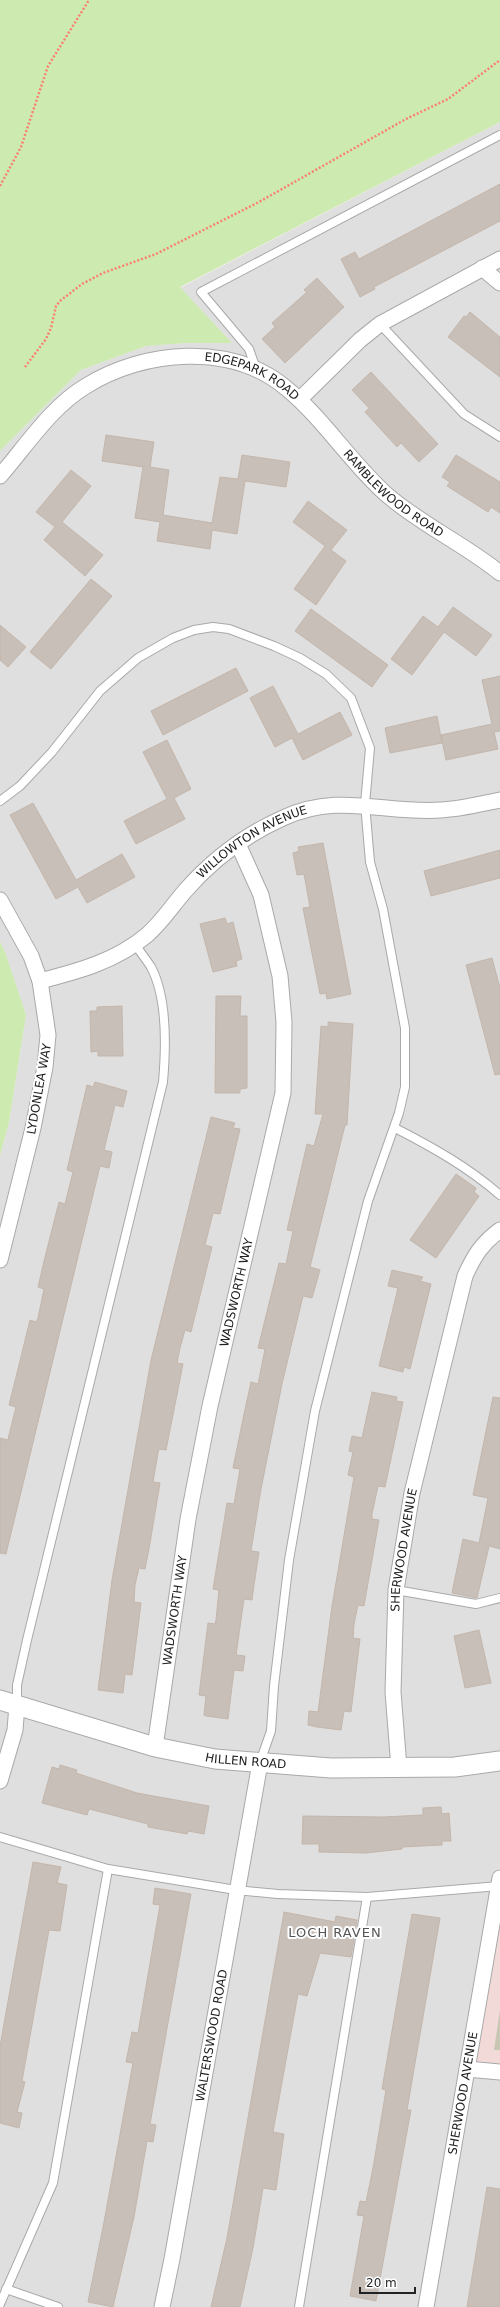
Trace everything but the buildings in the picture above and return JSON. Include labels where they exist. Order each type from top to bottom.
[{"type":"street","name":"EDGEPARK ROAD","points":[[0,476],[65,402],[86,386],[118,370],[138,363],[162,359],[208,357],[232,360],[256,369],[284,386],[300,399],[360,340],[380,324],[500,259]]},
{"type":"street","points":[[482,268],[500,283]]},
{"type":"street","name":"RAMBLEWOOD ROAD","points":[[300,399],[366,475],[387,494],[428,526],[500,573]]},
{"type":"street","name":"WILLOWTON AVENUE","points":[[40,981],[86,969],[111,959],[135,944],[154,928],[204,870],[264,826],[305,810],[329,805],[365,804],[440,810],[500,800]]},
{"type":"street","name":"WADSWORTH WAY","points":[[155,1747],[188,1519],[209,1414],[283,1093],[284,1022],[280,976],[261,895],[238,844]]},
{"type":"street","name":"LYDONLEA WAY","points":[[0,900],[31,956],[40,981],[48,1035],[45,1067],[32,1128],[0,1260]]},
{"type":"street","name":"SHERWOOD AVENUE","points":[[399,1768],[393,1692],[396,1590],[412,1493],[451,1337],[456,1309],[473,1256],[483,1242],[500,1230]]},
{"type":"street","points":[[0,1782],[15,1730],[8,1702]]},
{"type":"street","name":"HILLEN ROAD","points":[[8,1702],[155,1747],[215,1759],[331,1768],[455,1767],[500,1761]]},
{"type":"street","name":"WALTERSWOOD ROAD","points":[[162,2307],[183,2199],[236,1890],[260,1763]]},
{"type":"street","name":"SHERWOOD AVENUE","points":[[426,2307],[499,1882]]},
{"type":"street","points":[[467,2069],[500,2072]]},
{"type":"lane","points":[[256,369],[249,349],[201,292],[500,134]]},
{"type":"lane","points":[[380,324],[464,414],[500,437]]},
{"type":"lane","points":[[0,801],[20,786],[52,752],[100,691],[122,671],[138,658],[174,638],[194,630],[213,626],[229,629],[300,658],[326,674],[351,698],[370,748],[365,804],[370,862],[389,940],[405,1028],[405,1087],[395,1128],[368,1202],[315,1410],[289,1560],[274,1686],[271,1731],[260,1763]]},
{"type":"lane","points":[[8,1702],[17,1685],[163,1082],[164,1038],[160,992],[151,968],[135,944]]},
{"type":"lane","points":[[395,1128],[428,1145],[475,1173],[500,1195]]},
{"type":"lane","points":[[396,1590],[476,1604],[500,1598]]},
{"type":"lane","points":[[0,1837],[108,1869],[236,1890],[278,1894],[367,1897],[499,1882]]},
{"type":"lane","points":[[0,2304],[53,2183],[108,1869]]},
{"type":"lane","points":[[299,2307],[367,1897]]},
{"type":"lane","points":[[6,2289],[58,2307]]},
{"type":"path","points":[[0,186],[21,148],[48,66],[89,0]]},
{"type":"path","points":[[25,368],[46,339],[51,328],[56,306],[60,300],[82,284],[103,273],[156,254],[259,202],[406,119],[448,99],[500,60]]},
{"type":"shaded area","points":[[500,122],[500,1866],[469,2064],[500,2067],[500,2307],[0,2307],[0,1156],[9,1122],[26,1015],[5,952],[0,942],[0,451],[81,370],[146,346],[186,343],[232,343],[180,288]]},
{"type":"shaded area","points":[[500,1866],[500,2067],[469,2065]]},
{"type":"shaded area","points":[[500,2010],[500,2050],[494,2050]]},
{"type":"green space","points":[[0,0],[500,0],[500,122],[180,287],[232,343],[186,343],[146,346],[81,370],[0,451]]},
{"type":"green space","points":[[0,942],[5,952],[26,1015],[9,1122],[0,1156]]},
{"type":"district","name":"LOCH RAVEN","points":[[335,1932]]}]
